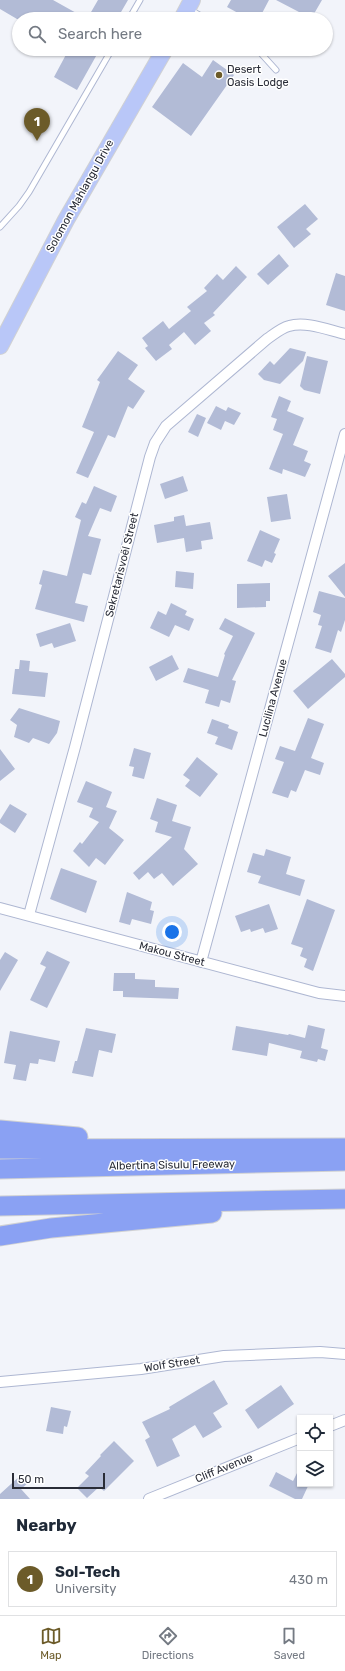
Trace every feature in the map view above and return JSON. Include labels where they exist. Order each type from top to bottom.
[{"type":"highway","points":[[0,1130],[66,1137],[263,1143],[309,1148]]},
{"type":"highway","points":[[0,1149],[345,1148]]},
{"type":"highway","name":"Albertina Sisulu Freeway","points":[[0,1169],[345,1161]]},
{"type":"highway","points":[[0,1206],[345,1199]]},
{"type":"highway","points":[[0,1236],[51,1228],[301,1206],[325,1200]]},
{"type":"main road","name":"Solomon Mahlangu Drive","points":[[0,346],[66,220],[161,56]]},
{"type":"street","name":"Sekretarisvoël Street","points":[[29,915],[77,740],[150,457],[155,443],[166,426],[267,339],[279,331],[288,326],[300,325],[345,334]]},
{"type":"street","name":"Lucilina Avenue","points":[[202,962],[345,434]]},
{"type":"street","name":"Makou Street","points":[[0,908],[319,993],[345,996]]},
{"type":"street","name":"Wolf Street","points":[[0,1382],[141,1369],[224,1356],[320,1352],[345,1354]]},
{"type":"street","points":[[333,1425],[345,1420]]},
{"type":"street","name":"Cliff Avenue","points":[[149,1499],[297,1439]]},
{"type":"lane","points":[[133,12],[140,0]]},
{"type":"lane","points":[[0,227],[19,206],[29,192],[108,56]]},
{"type":"lane","points":[[263,56],[276,70]]},
{"type":"building","points":[[0,0],[53,0],[74,12],[12,12],[12,16],[0,9]]},
{"type":"building","points":[[98,0],[128,0],[121,12],[91,12]]},
{"type":"building","points":[[231,0],[269,0],[263,12],[236,12],[227,7]]},
{"type":"building","points":[[276,0],[322,0],[315,12],[299,12]]},
{"type":"building","points":[[65,56],[96,56],[77,90],[54,77]]},
{"type":"building","points":[[213,60],[234,75],[191,136],[152,107],[183,63],[202,77]]},
{"type":"building","points":[[305,204],[318,219],[306,229],[311,234],[294,248],[277,227]]},
{"type":"building","points":[[279,254],[289,266],[268,285],[257,274]]},
{"type":"building","points":[[236,266],[247,277],[213,313],[215,315],[204,323],[211,331],[195,345],[184,332],[169,345],[172,349],[156,361],[145,348],[148,346],[142,338],[163,321],[169,329],[191,311],[187,307],[207,291],[204,288],[217,274],[223,280]]},
{"type":"building","points":[[336,273],[345,276],[345,311],[326,305]]},
{"type":"building","points":[[290,348],[306,352],[303,361],[280,384],[264,380],[258,374],[270,361],[274,365]]},
{"type":"building","points":[[118,351],[138,365],[128,379],[145,391],[133,409],[128,406],[115,438],[108,435],[88,478],[76,473],[94,432],[82,427],[100,382],[97,380]]},
{"type":"building","points":[[307,356],[328,361],[320,394],[304,390],[300,386]]},
{"type":"building","points":[[279,396],[291,401],[287,411],[304,418],[293,445],[308,451],[304,461],[311,464],[305,477],[283,469],[282,474],[269,469],[283,434],[273,430],[277,419],[271,417]]},
{"type":"building","points":[[216,406],[226,411],[228,407],[241,413],[234,425],[225,421],[221,430],[207,423]]},
{"type":"building","points":[[197,414],[206,418],[198,437],[188,432]]},
{"type":"building","points":[[183,476],[188,491],[165,499],[160,484]]},
{"type":"building","points":[[94,486],[117,496],[111,512],[100,508],[88,536],[101,539],[91,575],[83,573],[75,603],[88,606],[84,622],[35,609],[42,585],[39,584],[43,570],[67,576],[81,520],[75,517],[82,502],[86,504]]},
{"type":"building","points":[[287,494],[291,519],[271,522],[267,497]]},
{"type":"building","points":[[184,515],[186,526],[210,522],[213,539],[201,541],[202,549],[186,552],[184,538],[157,543],[154,525],[174,521],[174,517]]},
{"type":"building","points":[[260,530],[280,539],[274,553],[276,554],[272,563],[265,560],[262,567],[247,561]]},
{"type":"building","points":[[345,563],[345,597],[328,576]]},
{"type":"building","points":[[176,571],[194,573],[193,589],[175,587]]},
{"type":"building","points":[[270,583],[270,601],[266,601],[266,607],[237,608],[237,584]]},
{"type":"building","points":[[319,591],[345,598],[345,620],[341,632],[338,630],[331,653],[315,648],[322,626],[318,625],[321,615],[313,612]]},
{"type":"building","points":[[171,603],[187,611],[185,615],[194,619],[189,631],[175,625],[169,637],[150,628],[158,611],[166,615]]},
{"type":"building","points":[[225,618],[255,633],[232,680],[236,681],[230,703],[221,700],[219,707],[205,703],[209,690],[183,682],[188,668],[218,677],[225,655],[224,654],[233,636],[219,629]]},
{"type":"building","points":[[70,623],[76,641],[54,648],[52,643],[40,647],[36,634]]},
{"type":"building","points":[[172,655],[179,669],[156,681],[149,667]]},
{"type":"building","points":[[332,659],[345,674],[345,677],[308,709],[293,691]]},
{"type":"building","points":[[20,660],[30,661],[29,671],[48,673],[45,697],[12,694],[15,669],[19,669]]},
{"type":"building","points":[[19,708],[60,721],[57,733],[49,744],[33,738],[29,743],[14,737],[17,725],[10,720]]},
{"type":"building","points":[[308,718],[324,724],[311,758],[324,763],[320,775],[305,770],[296,792],[291,790],[288,798],[272,793],[284,762],[275,759],[280,746],[295,751]]},
{"type":"building","points":[[212,719],[229,725],[228,728],[238,732],[232,750],[215,744],[218,737],[207,733]]},
{"type":"building","points":[[134,748],[151,753],[144,779],[132,776],[134,767],[129,766]]},
{"type":"building","points":[[0,749],[15,769],[0,781]]},
{"type":"building","points":[[197,757],[218,774],[200,797],[185,786],[190,780],[183,775]]},
{"type":"building","points":[[86,781],[112,792],[106,807],[117,811],[109,828],[124,840],[105,865],[96,858],[89,867],[73,851],[80,842],[82,844],[99,822],[89,817],[93,808],[77,802]]},
{"type":"building","points":[[157,798],[177,805],[172,821],[191,827],[184,849],[198,864],[173,886],[162,873],[154,879],[148,872],[139,880],[133,873],[172,837],[155,832],[158,822],[150,819]]},
{"type":"building","points":[[10,804],[27,814],[15,833],[0,823],[0,820]]},
{"type":"building","points":[[266,849],[291,857],[286,874],[305,880],[300,896],[258,883],[261,876],[247,872],[253,853],[264,856]]},
{"type":"building","points":[[61,868],[97,881],[86,913],[50,899]]},
{"type":"building","points":[[127,892],[152,902],[150,910],[154,911],[151,924],[132,919],[130,925],[119,922]]},
{"type":"building","points":[[307,899],[335,910],[313,971],[304,967],[307,959],[300,956],[303,948],[291,944]]},
{"type":"building","points":[[269,904],[278,929],[265,933],[263,928],[251,932],[250,929],[241,932],[235,916]]},
{"type":"building","points":[[47,951],[70,962],[47,1008],[30,1000],[46,967],[40,964]]},
{"type":"building","points":[[5,952],[18,960],[0,991],[0,960]]},
{"type":"building","points":[[114,973],[135,973],[135,979],[155,980],[155,987],[179,988],[178,999],[123,997],[123,991],[113,991]]},
{"type":"building","points":[[308,1025],[325,1029],[321,1048],[328,1050],[325,1061],[318,1059],[317,1062],[300,1058],[302,1051],[269,1043],[267,1056],[232,1050],[236,1026],[305,1038]]},
{"type":"building","points":[[86,1028],[116,1034],[112,1053],[99,1050],[93,1077],[72,1073],[75,1061],[77,1061]]},
{"type":"building","points":[[10,1031],[60,1041],[55,1062],[39,1059],[38,1064],[30,1063],[26,1081],[13,1079],[16,1065],[4,1063]]},
{"type":"building","points":[[214,1380],[228,1404],[213,1413],[222,1427],[203,1438],[195,1425],[172,1439],[180,1456],[157,1467],[145,1440],[150,1437],[142,1422],[170,1409],[169,1407]]},
{"type":"building","points":[[281,1385],[294,1404],[258,1429],[245,1410]]},
{"type":"building","points":[[51,1407],[71,1411],[67,1427],[64,1426],[63,1434],[46,1431]]},
{"type":"building","points":[[114,1441],[134,1461],[104,1491],[99,1487],[87,1498],[77,1488],[89,1476],[85,1473]]},
{"type":"building","points":[[276,1472],[293,1481],[297,1473],[297,1487],[308,1487],[302,1499],[295,1499],[269,1486]]},
{"type":"building","points":[[21,1475],[28,1483],[21,1489],[30,1499],[0,1499],[0,1494]]},
{"type":"place","name":"Desert Oasis Lodge","points":[[219,75]]},
{"type":"place","name":"Sol-Tech","points":[[37,141]]}]
